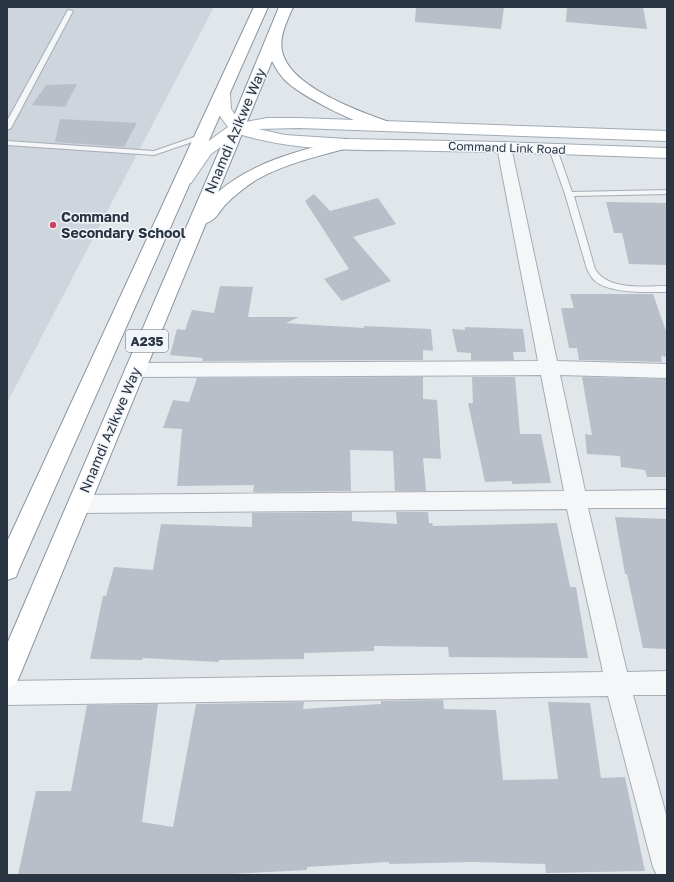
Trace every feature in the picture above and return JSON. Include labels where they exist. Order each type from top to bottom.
[{"type":"main road","name":"Nnamdi Azikwe Way","points":[[7,570],[261,7]]},
{"type":"main road","name":"Nnamdi Azikwe Way","points":[[7,675],[237,128],[286,7]]},
{"type":"main road","points":[[277,28],[274,44],[275,55],[282,68],[294,81],[331,104],[354,116],[386,126]]},
{"type":"main road","points":[[222,94],[223,110],[237,128],[272,138],[346,144]]},
{"type":"main road","points":[[183,181],[205,151],[237,128],[267,123],[386,126]]},
{"type":"main road","name":"Command Link Road","points":[[386,126],[667,136]]},
{"type":"main road","points":[[188,244],[214,206],[234,187],[262,170],[293,157],[346,144]]},
{"type":"main road","name":"Command Link Road","points":[[346,144],[504,147],[667,153]]},
{"type":"street","points":[[504,147],[576,500],[617,683],[667,867]]},
{"type":"street","points":[[134,370],[549,368],[667,371]]},
{"type":"street","points":[[78,504],[667,499]]},
{"type":"street","points":[[7,692],[667,683]]},
{"type":"lane","points":[[7,128],[70,11]]},
{"type":"lane","points":[[7,143],[154,153],[203,137]]},
{"type":"lane","points":[[553,149],[569,194],[591,269],[596,278],[604,282],[624,287],[667,289]]},
{"type":"lane","points":[[569,194],[667,192]]},
{"type":"shaded area","name":"Command Secondary School","points":[[7,7],[214,7],[7,403]]},
{"type":"building","points":[[416,7],[504,7],[501,29],[415,22]]},
{"type":"building","points":[[567,7],[643,7],[647,29],[566,22]]},
{"type":"building","points":[[77,84],[65,107],[32,105],[46,85]]},
{"type":"building","points":[[60,119],[137,123],[124,147],[55,142]]},
{"type":"building","points":[[314,194],[330,211],[378,198],[396,224],[353,237],[391,281],[342,301],[324,279],[349,269],[305,201]]},
{"type":"building","points":[[606,202],[667,203],[667,265],[629,264],[622,233],[614,233]]},
{"type":"building","points":[[220,286],[253,287],[248,317],[299,317],[286,323],[299,324],[365,328],[363,326],[431,329],[433,351],[423,350],[423,360],[202,361],[203,358],[170,355],[177,329],[185,330],[192,310],[214,313]]},
{"type":"building","points":[[570,294],[653,294],[667,334],[667,357],[661,356],[662,362],[579,360],[577,348],[569,348],[561,308],[574,308]]},
{"type":"building","points":[[465,327],[523,329],[526,352],[513,352],[514,360],[471,360],[471,353],[457,352],[452,329],[465,330]]},
{"type":"building","points":[[423,377],[423,399],[437,400],[441,459],[423,458],[426,491],[395,491],[393,451],[350,450],[351,491],[253,492],[254,485],[177,486],[182,429],[163,428],[173,400],[189,402],[197,378]]},
{"type":"building","points":[[472,377],[515,377],[520,434],[541,434],[551,483],[512,484],[512,481],[485,482],[468,403],[473,403]]},
{"type":"building","points":[[582,377],[666,379],[667,477],[647,477],[645,470],[621,467],[620,456],[587,454],[585,434],[592,435]]},
{"type":"building","points":[[352,512],[352,521],[397,524],[396,512],[428,512],[429,523],[432,523],[433,526],[557,523],[570,587],[576,587],[588,658],[449,657],[448,647],[374,646],[374,651],[304,653],[304,659],[219,660],[219,662],[143,658],[142,660],[90,659],[103,596],[106,596],[114,567],[153,570],[161,524],[252,527],[252,513]]},
{"type":"building","points":[[615,517],[667,519],[667,649],[643,648],[627,574],[625,574]]},
{"type":"building","points":[[443,700],[444,709],[496,710],[503,780],[558,779],[548,702],[590,703],[601,778],[625,777],[645,871],[546,873],[545,864],[472,862],[389,864],[389,862],[307,867],[307,870],[212,875],[18,875],[36,791],[71,791],[87,705],[158,704],[142,822],[173,827],[196,704],[304,702],[303,709],[381,704],[381,701]]},
{"type":"place","name":"Command Secondary School","points":[[53,225]]}]
